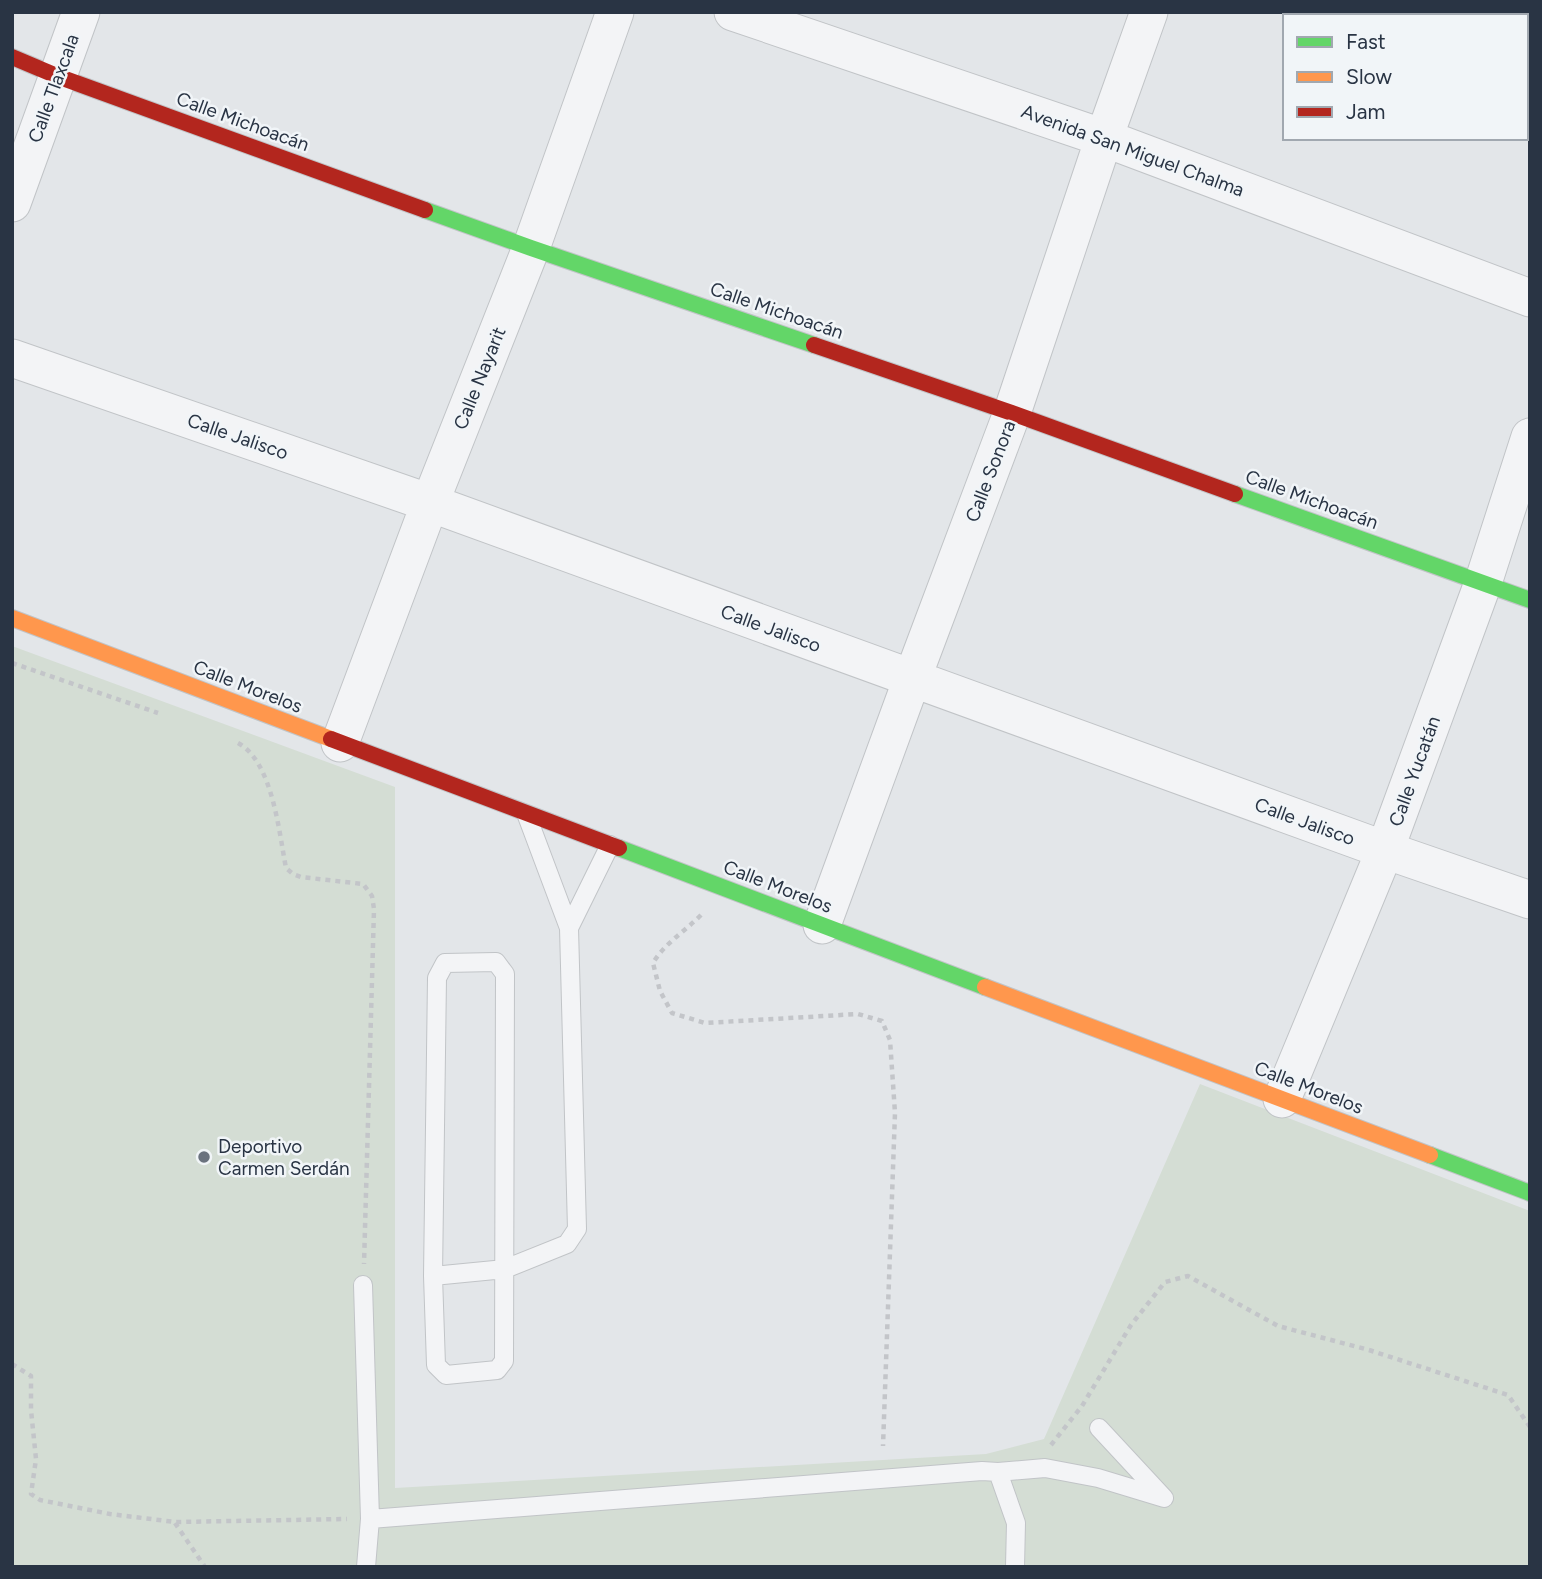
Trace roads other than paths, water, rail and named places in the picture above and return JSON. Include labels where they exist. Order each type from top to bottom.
[{"type":"street","name":"Calle Tlaxcala","points":[[12,203],[81,12]]},
{"type":"street","name":"Calle Nayarit","points":[[340,743],[430,503],[531,248],[615,12]]},
{"type":"street","name":"Avenida San Miguel Chalma","points":[[733,12],[1104,138],[1530,298]]},
{"type":"street","name":"Calle Sonora","points":[[822,925],[1012,413],[1149,12]]},
{"type":"street","name":"Calle Michoacán","points":[[12,57],[57,76],[531,248],[1012,413],[1530,600]]},
{"type":"street","name":"Calle Jalisco","points":[[12,358],[430,503],[1385,850],[1530,900]]},
{"type":"street","name":"Calle Yucatán","points":[[1282,1099],[1385,850],[1483,583],[1530,437]]},
{"type":"street","name":"Calle Morelos","points":[[12,618],[1530,1193]]},
{"type":"lane","points":[[433,1276],[505,1269],[567,1244],[577,1228],[569,928],[526,814]]},
{"type":"lane","points":[[569,928],[610,845]]},
{"type":"lane","points":[[496,962],[505,974],[504,1361],[497,1370],[446,1375],[436,1365],[433,1276],[437,978],[445,963],[496,962]]},
{"type":"lane","points":[[363,1286],[370,1518],[366,1567]]},
{"type":"lane","points":[[370,1518],[1045,1468],[1098,1478],[1164,1497],[1099,1428]]},
{"type":"lane","points":[[998,1472],[1016,1522],[1014,1567]]},
{"type":"place","name":"Deportivo Carmen Serdán","points":[[204,1157]]}]
